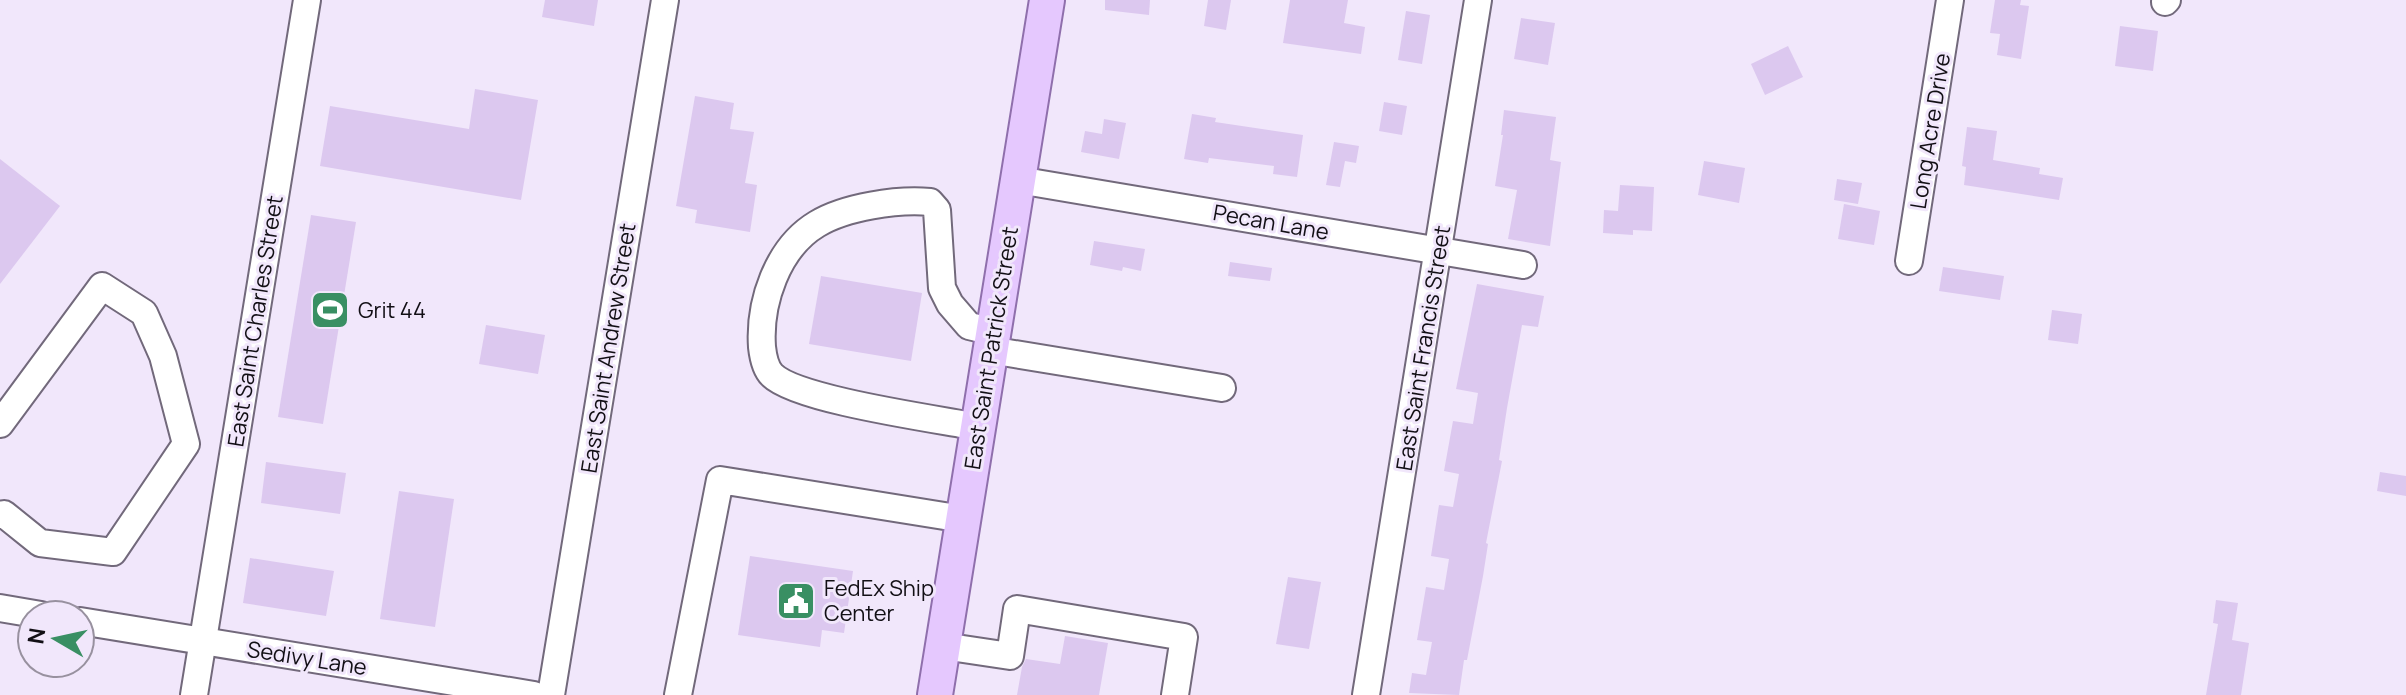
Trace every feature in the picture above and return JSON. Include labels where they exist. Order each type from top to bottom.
[{"type":"main road","name":"East Saint Patrick Street","points":[[935,695],[1047,0]]},
{"type":"street","name":"East Saint Charles Street","points":[[194,695],[307,0]]},
{"type":"street","name":"East Saint Andrew Street","points":[[551,695],[665,0]]},
{"type":"street","name":"East Saint Francis Street","points":[[1366,695],[1478,0]]},
{"type":"street","name":"Long Acre Drive","points":[[1909,261],[1950,0]]},
{"type":"street","name":"Pecan Lane","points":[[1018,180],[1523,265]]},
{"type":"street","points":[[978,427],[811,394],[784,384],[769,373],[763,356],[760,326],[766,299],[779,267],[799,238],[818,223],[864,207],[930,202],[937,210],[942,288],[950,304],[969,326],[992,341],[1222,388]]},
{"type":"street","points":[[0,424],[102,286],[144,313],[163,356],[186,444],[113,552],[40,543],[4,514],[0,515]]},
{"type":"street","points":[[678,695],[720,480],[963,519]]},
{"type":"street","points":[[943,646],[1010,656],[1017,609],[1184,637],[1175,695]]},
{"type":"street","name":"Sedivy Lane","points":[[96,624],[488,691],[534,695]]},
{"type":"building","points":[[545,0],[598,0],[594,26],[542,17]]},
{"type":"building","points":[[1105,0],[1150,0],[1149,15],[1105,10]]},
{"type":"building","points":[[1208,0],[1231,0],[1226,30],[1204,26]]},
{"type":"building","points":[[1290,0],[1348,0],[1344,23],[1365,27],[1361,54],[1283,43]]},
{"type":"building","points":[[1995,0],[2021,0],[2020,5],[2029,6],[2021,59],[1997,55],[2000,34],[1990,33]]},
{"type":"building","points":[[1406,11],[1430,15],[1422,64],[1398,60]]},
{"type":"building","points":[[1521,18],[1555,23],[1548,65],[1514,59]]},
{"type":"building","points":[[2120,26],[2158,31],[2153,71],[2115,66]]},
{"type":"building","points":[[1788,46],[1803,77],[1765,95],[1751,64]]},
{"type":"building","points":[[475,89],[538,100],[521,200],[320,166],[330,106],[469,129]]},
{"type":"building","points":[[695,96],[734,103],[730,129],[754,132],[745,183],[757,185],[750,232],[695,223],[697,210],[676,206]]},
{"type":"building","points":[[1384,102],[1407,106],[1402,135],[1379,131]]},
{"type":"building","points":[[1504,110],[1556,117],[1550,160],[1561,162],[1550,246],[1508,239],[1517,190],[1495,186]]},
{"type":"building","points":[[1192,114],[1216,118],[1215,122],[1303,135],[1297,177],[1273,174],[1274,166],[1209,158],[1208,163],[1184,159]]},
{"type":"building","points":[[1104,119],[1126,123],[1119,159],[1081,152],[1085,131],[1102,134]]},
{"type":"building","points":[[1967,127],[1997,131],[1993,160],[2040,168],[2039,174],[2063,178],[2059,200],[1964,185],[1966,167],[1962,166]]},
{"type":"building","points":[[1334,142],[1359,146],[1356,163],[1345,161],[1340,187],[1326,185]]},
{"type":"building","points":[[0,159],[60,206],[0,284]]},
{"type":"building","points":[[1704,161],[1745,168],[1739,203],[1698,195]]},
{"type":"building","points":[[1837,179],[1862,183],[1858,204],[1834,200]]},
{"type":"building","points":[[1620,185],[1654,187],[1652,231],[1633,230],[1633,235],[1603,233],[1604,210],[1618,211]]},
{"type":"building","points":[[1844,204],[1880,211],[1874,245],[1838,239]]},
{"type":"building","points":[[311,215],[356,222],[323,424],[278,417]]},
{"type":"building","points":[[1094,241],[1145,249],[1141,271],[1090,265]]},
{"type":"building","points":[[1230,262],[1272,268],[1270,281],[1228,276]]},
{"type":"building","points":[[1943,267],[2004,276],[2000,300],[1939,291]]},
{"type":"building","points":[[821,276],[922,293],[911,361],[809,344]]},
{"type":"building","points":[[1477,284],[1544,296],[1538,327],[1522,325],[1483,576],[1459,695],[1409,693],[1412,673],[1426,675],[1432,642],[1417,640],[1426,587],[1444,590],[1449,559],[1431,556],[1439,505],[1453,507],[1459,474],[1444,471],[1453,421],[1473,424],[1478,393],[1456,389]]},
{"type":"building","points":[[2052,310],[2082,314],[2078,344],[2048,340]]},
{"type":"building","points":[[486,325],[545,335],[538,374],[479,364]]},
{"type":"building","points":[[266,462],[346,473],[340,514],[261,503]]},
{"type":"building","points":[[2380,472],[2406,476],[2406,496],[2377,491]]},
{"type":"building","points":[[399,491],[454,499],[435,627],[380,619]]},
{"type":"building","name":"FedEx Ship Center","points":[[750,556],[853,571],[844,633],[822,630],[820,647],[738,635]]},
{"type":"building","points":[[250,558],[334,571],[326,616],[243,603]]},
{"type":"building","points":[[1288,577],[1321,582],[1309,649],[1276,644]]},
{"type":"building","points":[[2216,600],[2238,603],[2232,640],[2249,643],[2241,695],[2206,695],[2218,624],[2213,623]]},
{"type":"building","points":[[1065,636],[1108,643],[1099,695],[1017,695],[1026,659],[1060,664]]},
{"type":"place","name":"Grit 44","points":[[330,310]]},
{"type":"place","name":"FedEx Ship Center","points":[[796,601]]}]
